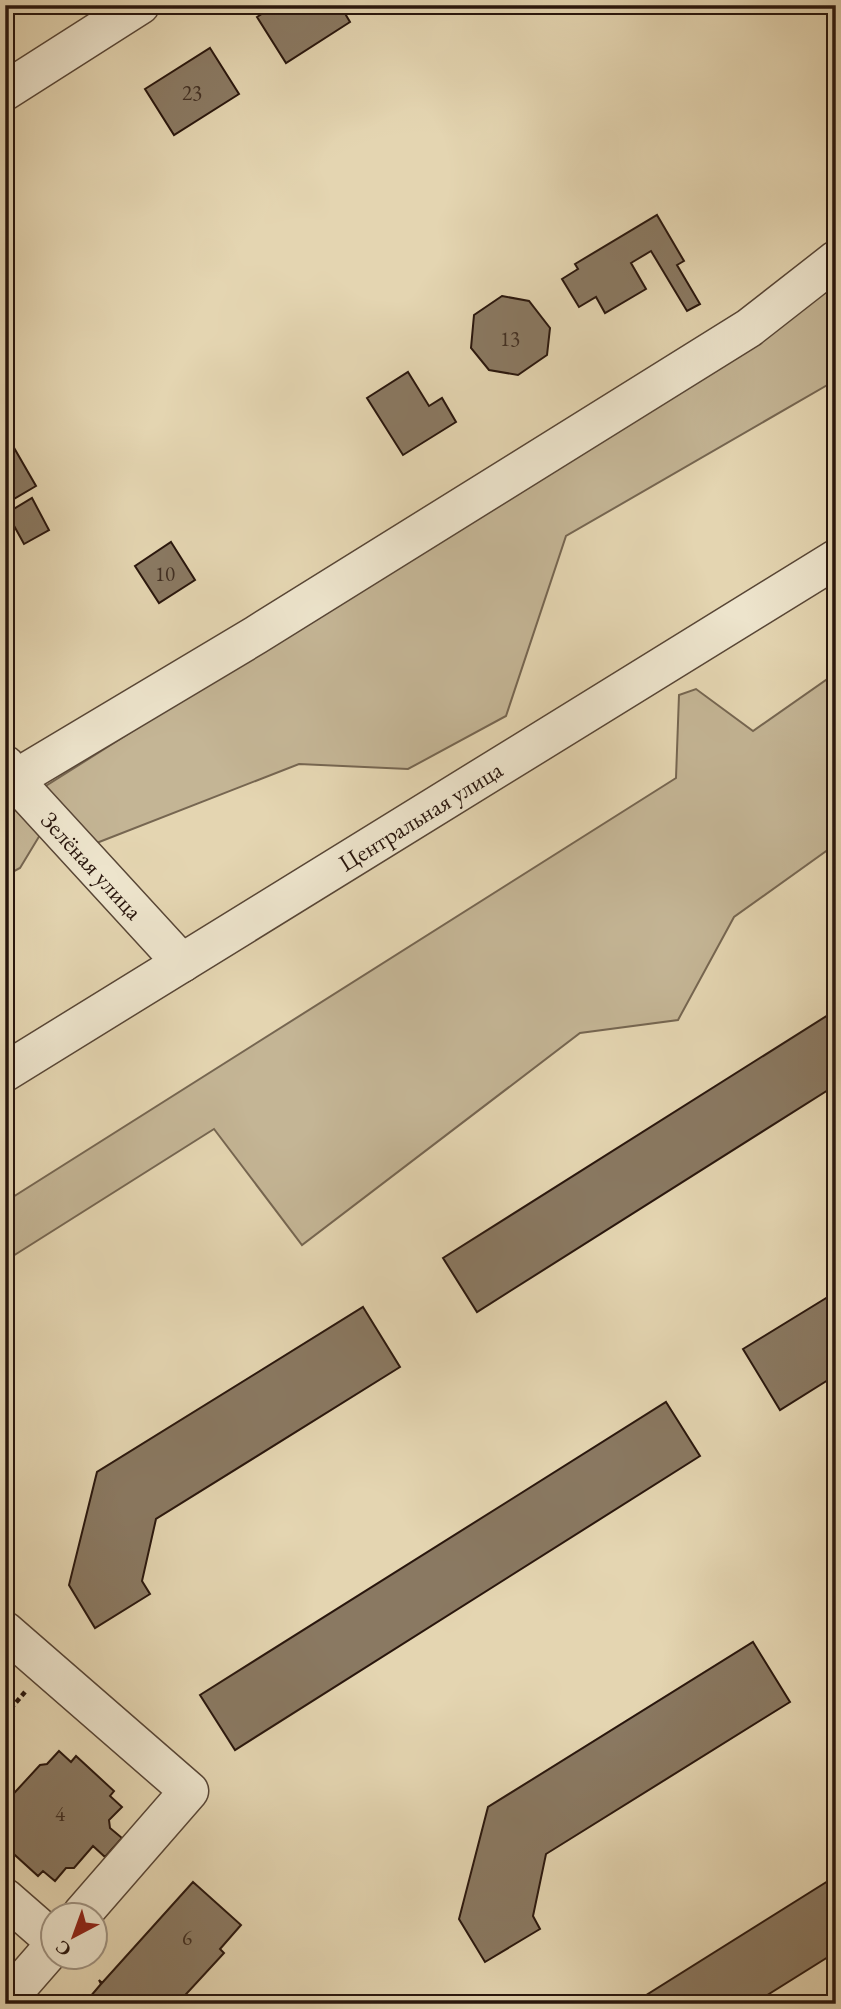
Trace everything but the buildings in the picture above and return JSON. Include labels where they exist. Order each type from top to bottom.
[{"type":"street","points":[[5,91],[140,5]]},
{"type":"street","points":[[9,777],[749,328],[836,260]]},
{"type":"street","name":"Центральная улица","points":[[5,1072],[836,559]]},
{"type":"street","name":"Зелёная улица","points":[[9,777],[182,963]]},
{"type":"street","points":[[5,1631],[189,1791],[94,1900]]},
{"type":"street","points":[[5,1898],[38,1927]]},
{"type":"street","points":[[5,2002],[38,1964]]},
{"type":"shaded area","points":[[836,286],[836,380],[566,536],[506,716],[408,769],[299,764],[94,844],[41,789]]},
{"type":"shaded area","points":[[836,673],[836,844],[734,917],[678,1020],[580,1033],[302,1245],[214,1129],[5,1261],[5,1202],[676,778],[679,695],[696,689],[753,731]]},
{"type":"shaded area","points":[[9,803],[40,835],[20,868],[5,876],[5,805]]}]
